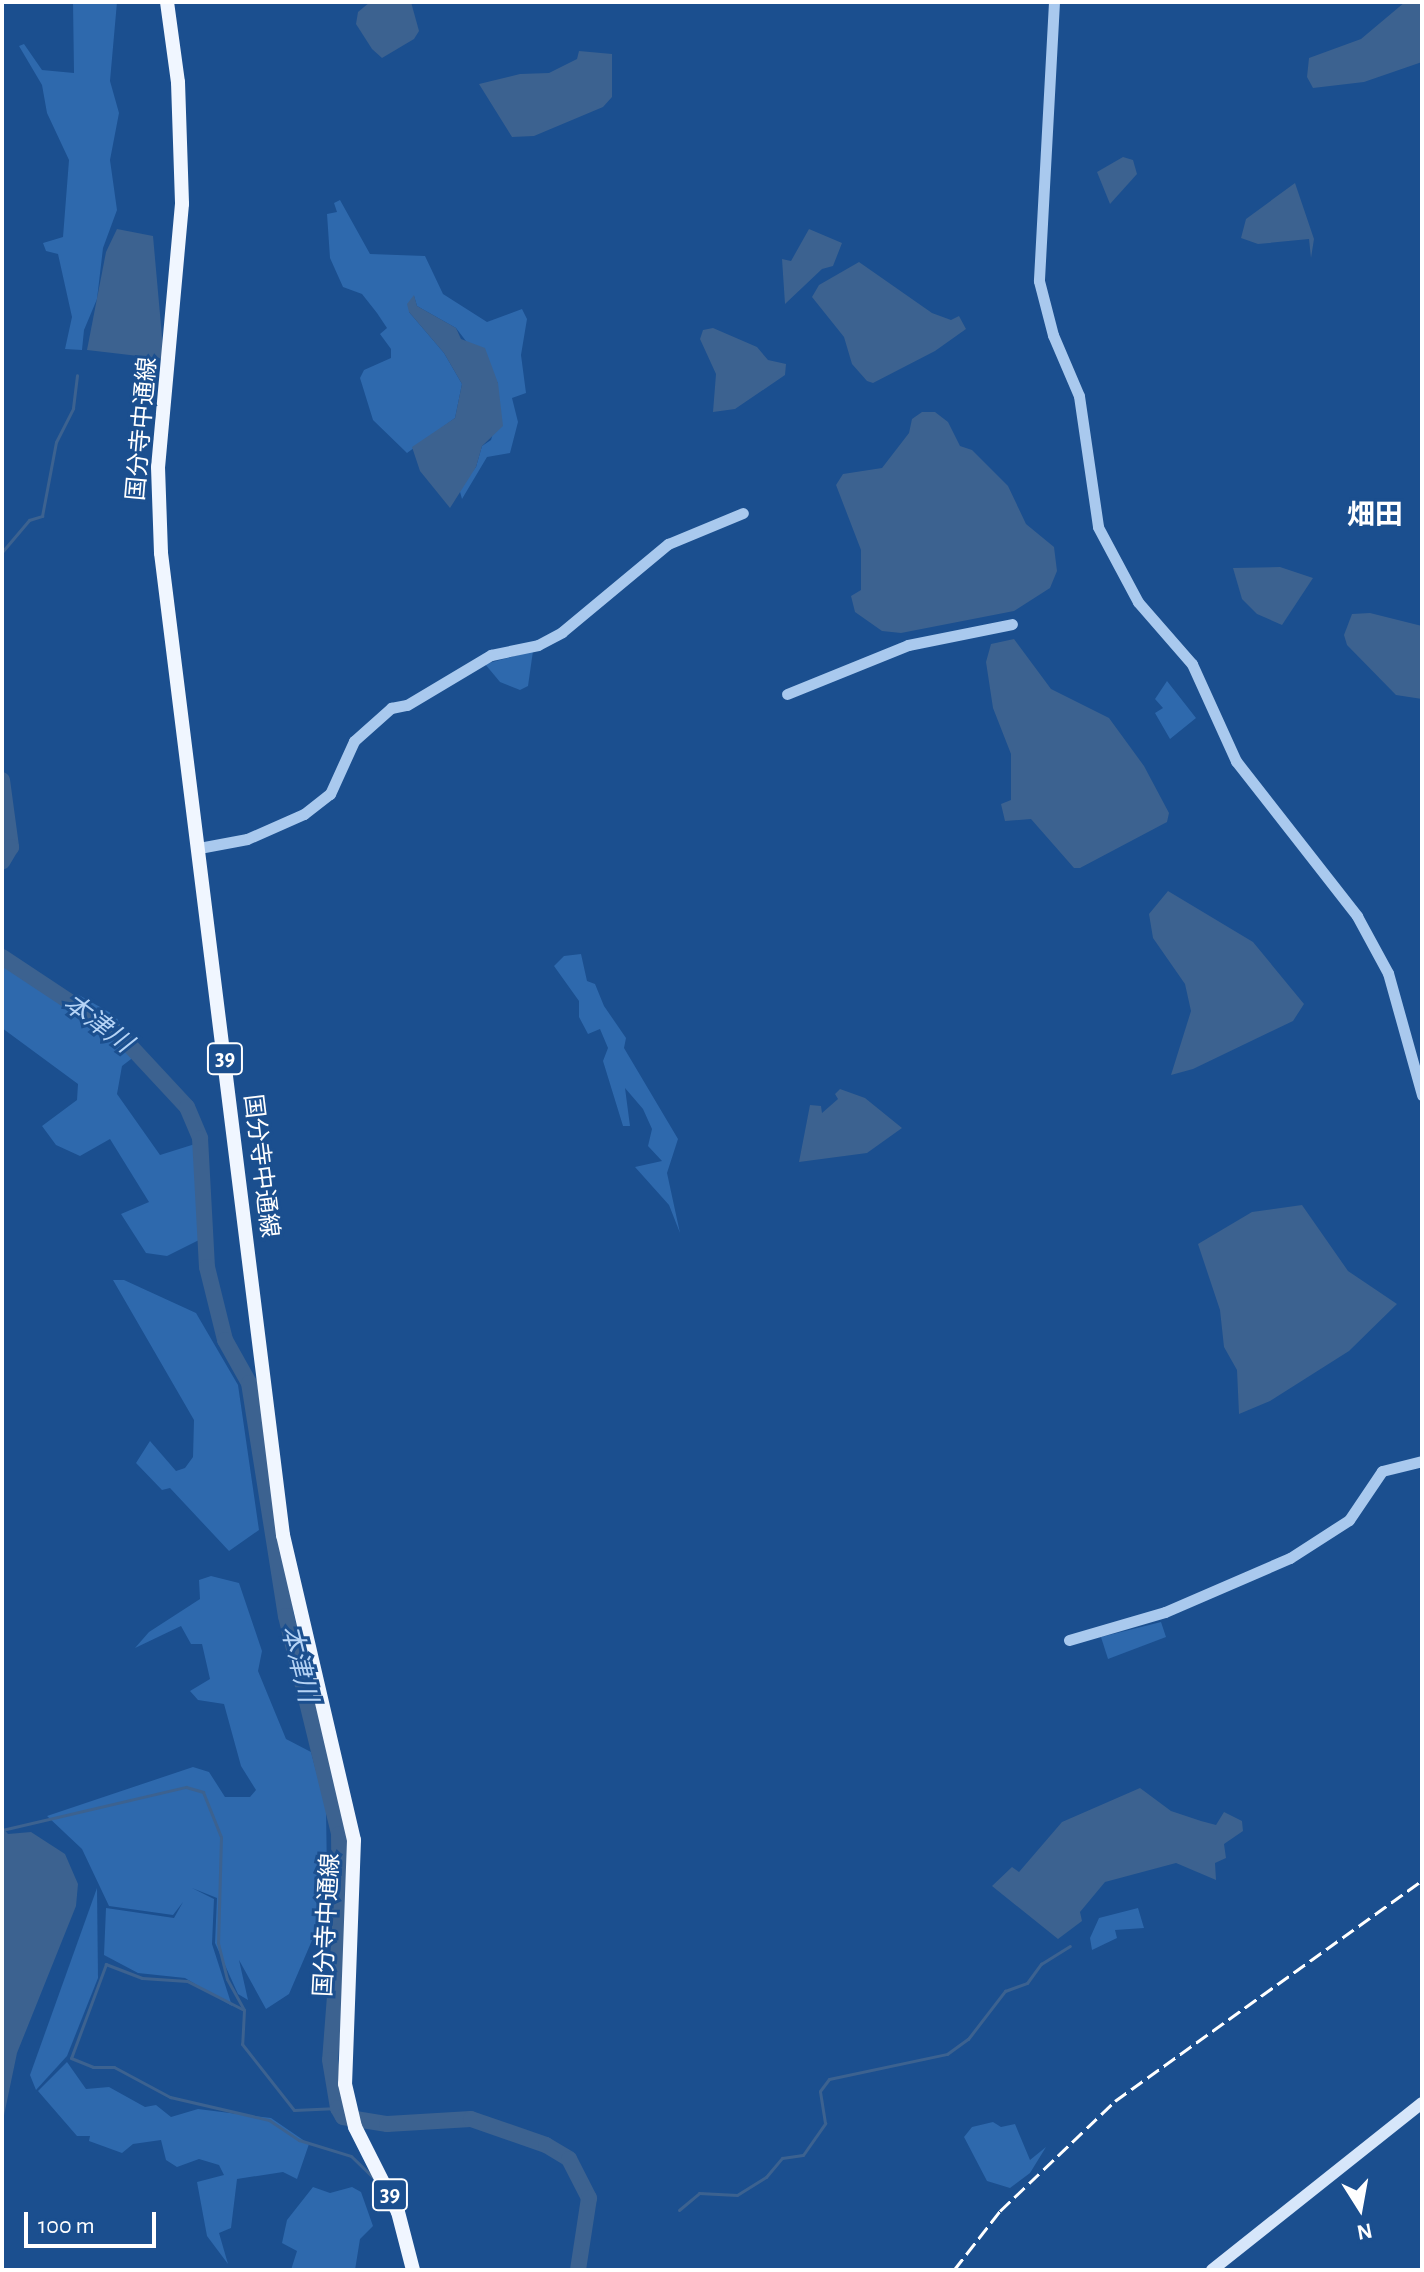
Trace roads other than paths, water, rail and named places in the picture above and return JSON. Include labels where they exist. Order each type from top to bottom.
[{"type":"main road","name":"国分寺中通線","points":[[167,2],[178,82],[182,204],[158,512],[283,1535],[354,1840],[342,2053],[350,2110],[354,2125],[398,2212],[413,2270]]},
{"type":"main road","points":[[1212,2270],[1422,2103]]},
{"type":"street","points":[[1054,2],[1039,281],[1053,335],[1079,396],[1098,527],[1138,602],[1192,664],[1236,761],[1357,916],[1388,973],[1422,1095]]},
{"type":"street","points":[[199,848],[247,839],[304,814],[330,794],[354,741],[391,708],[407,705],[491,655],[538,645],[562,632],[668,544],[743,513]]},
{"type":"street","points":[[787,694],[908,645],[1012,624]]},
{"type":"street","points":[[1069,1640],[1165,1612],[1290,1558],[1349,1520],[1382,1471],[1422,1461]]},
{"type":"waterway","points":[[2,552],[29,520],[42,516],[56,442],[73,408],[77,375]]},
{"type":"waterway","name":"本津川","points":[[2,780],[11,847],[2,862]]},
{"type":"waterway","name":"本津川","points":[[2,957],[120,1035],[187,1107],[200,1138],[207,1267],[225,1340],[249,1383],[286,1616],[339,1834],[340,1931],[330,2060],[338,2108],[343,2117],[387,2124],[471,2119],[546,2145],[569,2159],[589,2198],[578,2270]]},
{"type":"waterway","points":[[2,1830],[186,1787],[203,1792],[221,1837],[218,1943],[227,1979],[244,2010],[242,2044],[294,2110],[338,2108]]},
{"type":"waterway","points":[[679,2210],[699,2193],[737,2195],[766,2177],[782,2158],[803,2155],[825,2123],[820,2091],[829,2079],[947,2054],[968,2039],[1005,1991],[1027,1983],[1041,1964],[1070,1946]]},
{"type":"waterway","points":[[244,2010],[187,1981],[142,1978],[106,1964],[71,2058],[93,2067],[114,2067],[170,2097],[269,2120],[299,2140],[351,2156],[373,2177]]},
{"type":"railway","points":[[954,2270],[1000,2211],[1115,2101],[1422,1880]]},
{"type":"district","name":"畑田","points":[[1375,516]]}]
